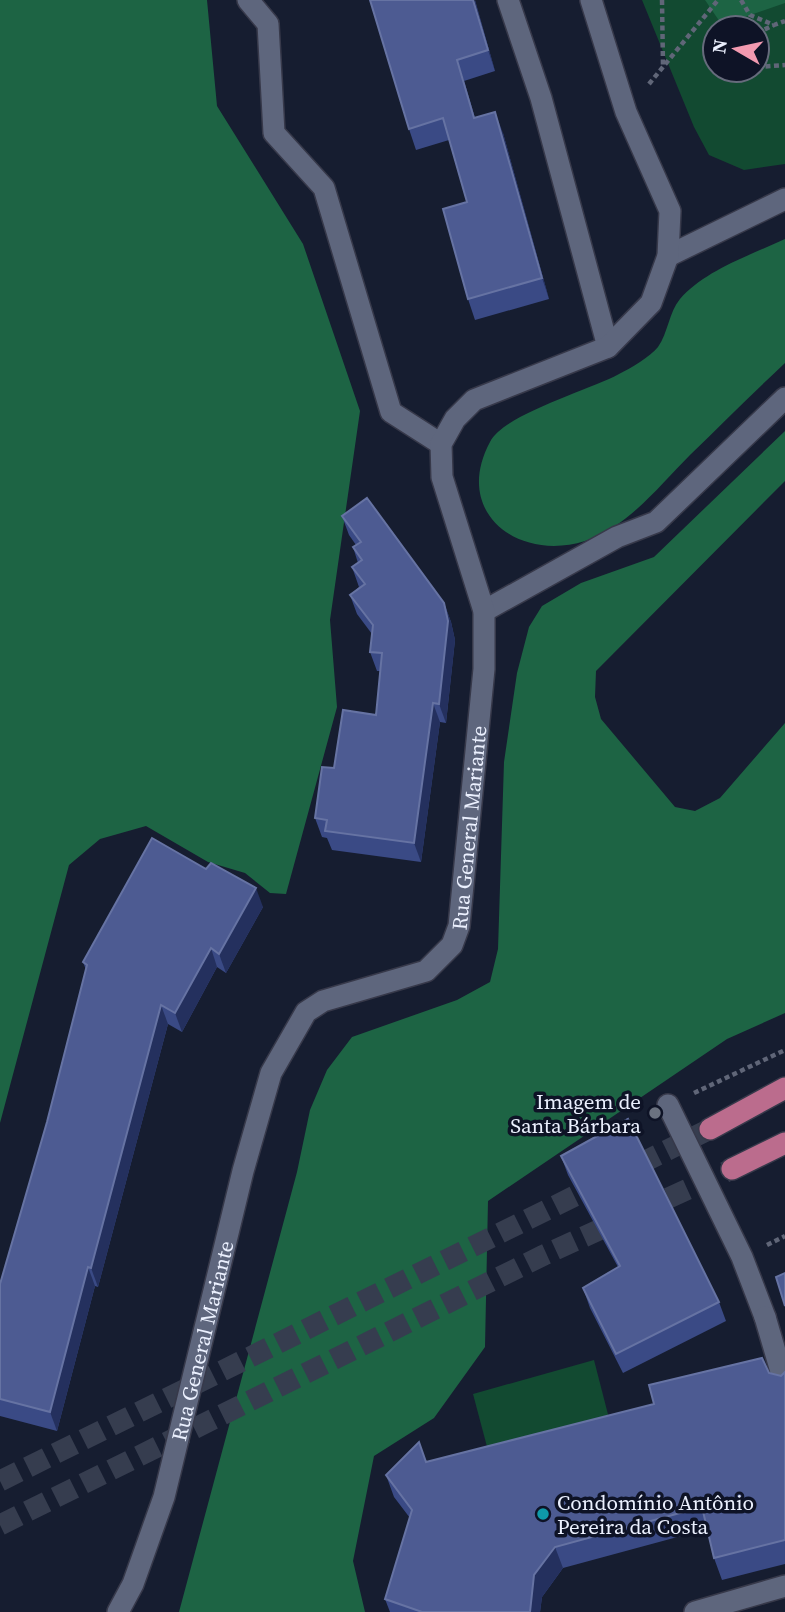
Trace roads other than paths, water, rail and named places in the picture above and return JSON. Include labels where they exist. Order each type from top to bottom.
[{"type":"main road","points":[[710,1129],[785,1088]]},
{"type":"main road","points":[[732,1169],[785,1143]]},
{"type":"street","points":[[248,0],[268,24],[274,133],[324,188],[391,412],[441,444],[455,419],[474,400],[608,346],[651,303],[668,256],[670,211],[626,112],[591,0]]},
{"type":"street","points":[[508,0],[541,98],[608,346]]},
{"type":"street","points":[[668,256],[785,199]]},
{"type":"street","points":[[485,611],[617,537],[656,523],[785,398]]},
{"type":"street","name":"Rua General Mariante","points":[[117,1612],[133,1584],[164,1497],[243,1171],[271,1073],[306,1012],[323,1000],[426,971],[452,945],[459,926],[483,682],[485,611],[442,477],[441,444]]},
{"type":"street","points":[[668,1105],[741,1257],[765,1317],[785,1385]]},
{"type":"street","points":[[695,1612],[785,1586]]},
{"type":"tunnel","points":[[0,1481],[710,1129]]},
{"type":"tunnel","points":[[0,1525],[544,1255],[732,1169]]},
{"type":"place","name":"Imagem de Santa Bárbara","points":[[655,1113]]},
{"type":"place","name":"Condomínio Antônio Pereira da Costa","points":[[543,1514]]}]
